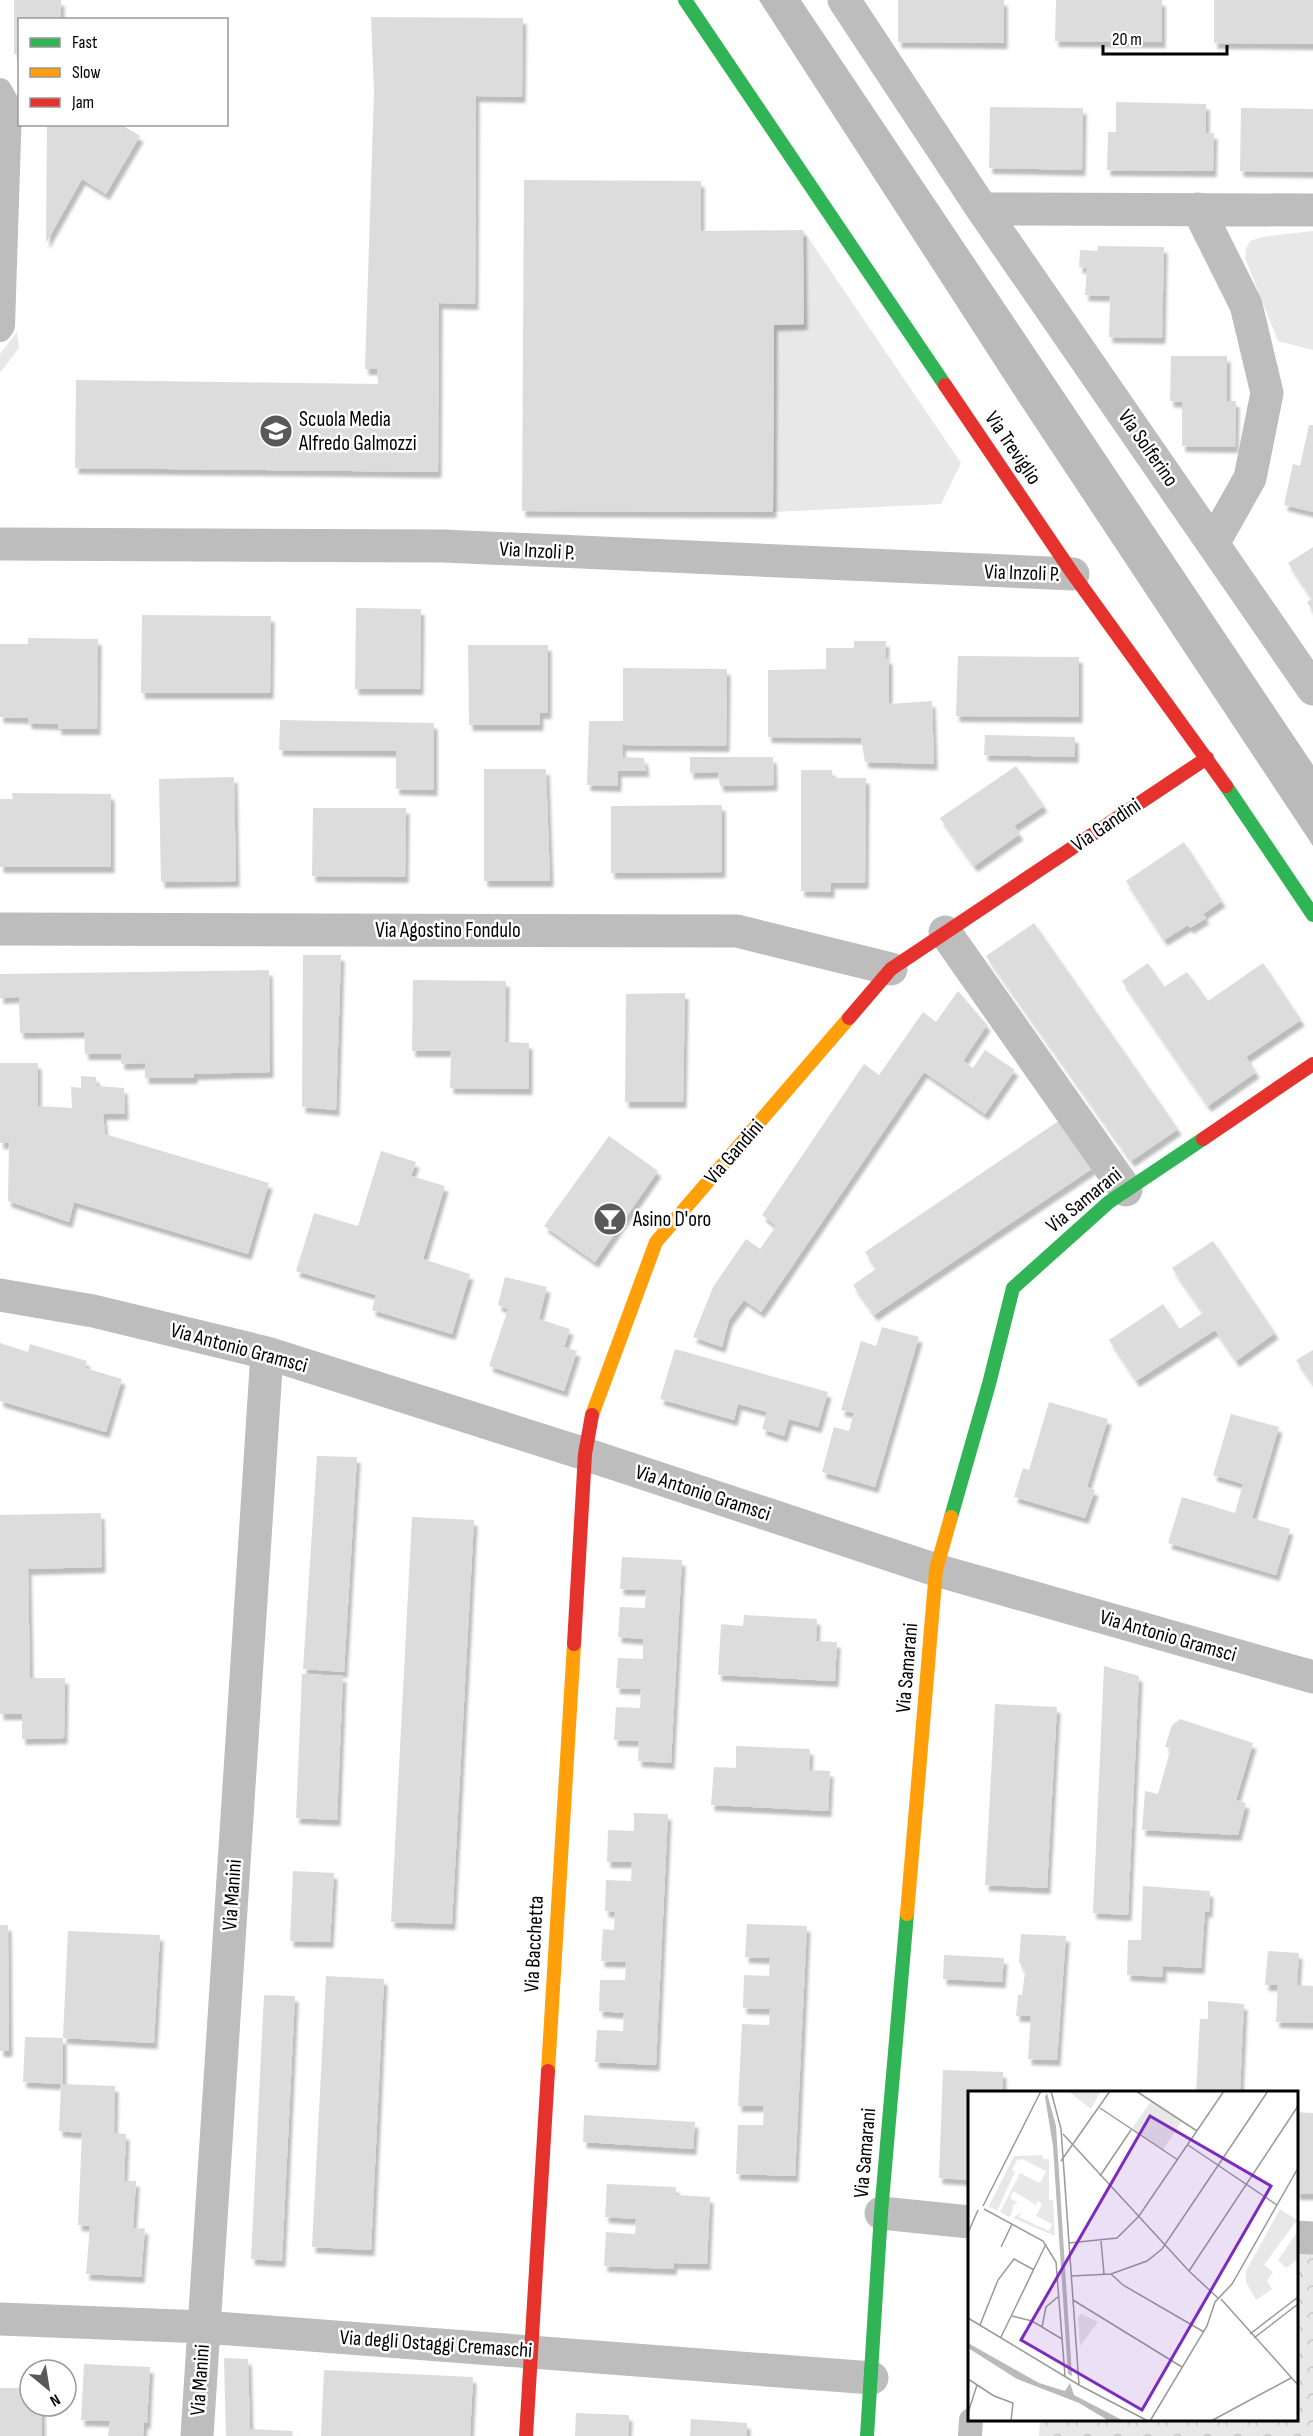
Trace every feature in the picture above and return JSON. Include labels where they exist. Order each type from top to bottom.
[{"type":"street","name":"Via Treviglio","points":[[685,0],[1073,574],[1207,758],[1313,915]]},
{"type":"street","name":"Via Solferino","points":[[844,0],[982,209],[1214,542],[1313,689]]},
{"type":"street","points":[[982,209],[1313,210]]},
{"type":"street","points":[[1198,209],[1246,305],[1267,393],[1250,478],[1214,542]]},
{"type":"street","name":"Via Inzoli P.","points":[[0,544],[444,546],[1073,574]]},
{"type":"street","name":"Via Gandini","points":[[585,1454],[592,1413],[656,1242],[891,969],[1207,758]]},
{"type":"street","name":"Via Agostino Fondulo","points":[[0,929],[737,930],[891,969]]},
{"type":"street","points":[[945,932],[1126,1190]]},
{"type":"street","name":"Via Samarani","points":[[867,2436],[881,2213],[936,1570],[989,1384],[1012,1288],[1109,1202],[1313,1064]]},
{"type":"street","name":"Via Antonio Gramsci","points":[[0,1275],[93,1311]]},
{"type":"street","name":"Via Antonio Gramsci","points":[[0,1295],[93,1311],[267,1353],[585,1454],[936,1570],[1313,1677]]},
{"type":"street","name":"Via Manini","points":[[196,2436],[267,1353]]},
{"type":"street","name":"Via Bacchetta","points":[[526,2436],[585,1454]]},
{"type":"street","points":[[881,2213],[968,2222]]},
{"type":"street","points":[[1298,2237],[1313,2238]]},
{"type":"street","name":"Via degli Ostaggi Cremaschi","points":[[0,2319],[204,2327],[872,2378]]},
{"type":"lane","points":[[0,90],[10,108],[3,327],[0,330]]},
{"type":"lane","points":[[970,2436],[971,2421]]},
{"type":"green space","points":[[803,230],[961,463],[941,504],[773,512],[774,325],[804,324]]},
{"type":"green space","points":[[1313,231],[1313,350],[1278,341],[1245,258],[1246,248],[1250,241],[1262,237]]},
{"type":"green space","points":[[17,332],[19,348],[0,373],[0,354]]},
{"type":"green space","points":[[1298,2236],[1313,2237],[1313,2436],[1039,2436],[1040,2421],[1298,2421]]},
{"type":"shaded area","points":[[759,0],[801,0],[1313,765],[1313,846],[1019,402]]},
{"type":"building","points":[[14,0],[61,0],[61,18],[18,18],[18,54],[14,54]]},
{"type":"building","points":[[898,0],[1004,0],[1004,43],[898,42]]},
{"type":"building","points":[[1056,0],[1162,0],[1162,42],[1055,41]]},
{"type":"building","points":[[1214,0],[1313,0],[1313,44],[1214,43]]},
{"type":"building","points":[[371,17],[523,18],[522,97],[476,96],[475,304],[439,303],[438,472],[75,468],[76,380],[378,384],[377,369],[365,369],[374,91]]},
{"type":"building","points":[[1116,102],[1206,104],[1206,133],[1214,133],[1213,171],[1107,170],[1108,132],[1116,132]]},
{"type":"building","points":[[990,107],[1083,108],[1082,170],[989,168]]},
{"type":"building","points":[[1241,108],[1313,109],[1313,172],[1240,171]]},
{"type":"building","points":[[47,126],[123,126],[140,136],[106,194],[82,179],[46,243]]},
{"type":"building","points":[[524,180],[701,181],[701,231],[803,230],[804,324],[774,325],[773,512],[522,511]]},
{"type":"building","points":[[1098,246],[1164,247],[1162,338],[1109,337],[1110,296],[1085,295],[1087,268],[1079,267],[1080,250],[1097,251]]},
{"type":"building","points":[[1171,356],[1227,356],[1227,401],[1236,401],[1235,447],[1182,446],[1182,402],[1170,401]]},
{"type":"building","points":[[1309,425],[1313,425],[1313,512],[1284,505],[1293,464],[1300,466]]},
{"type":"building","points":[[1313,547],[1313,612],[1307,602],[1312,599],[1288,563]]},
{"type":"building","points":[[356,608],[421,609],[420,689],[355,689]]},
{"type":"building","points":[[142,615],[271,616],[270,693],[141,693]]},
{"type":"building","points":[[28,638],[98,639],[97,729],[58,729],[58,724],[28,723],[28,718],[0,717],[0,644],[28,644]]},
{"type":"building","points":[[854,641],[886,641],[885,658],[889,658],[889,704],[932,701],[934,764],[865,762],[861,738],[768,737],[768,670],[826,669],[826,648],[854,648]]},
{"type":"building","points":[[468,645],[548,645],[548,713],[540,713],[540,725],[469,725]]},
{"type":"building","points":[[958,656],[1079,657],[1079,717],[956,716]]},
{"type":"building","points":[[623,668],[727,669],[726,746],[622,745],[623,757],[644,758],[646,771],[618,771],[618,786],[587,785],[589,721],[623,721]]},
{"type":"building","points":[[280,720],[434,723],[434,790],[396,789],[396,751],[279,750]]},
{"type":"building","points":[[985,735],[1075,737],[1075,757],[984,755]]},
{"type":"building","points":[[690,757],[773,757],[774,785],[720,786],[718,772],[690,773]]},
{"type":"building","points":[[1016,766],[1044,806],[1014,826],[1020,834],[974,866],[940,818]]},
{"type":"building","points":[[484,769],[546,769],[550,881],[484,881]]},
{"type":"building","points":[[801,770],[832,770],[833,778],[866,778],[865,883],[831,883],[831,892],[801,891]]},
{"type":"building","points":[[234,777],[236,881],[161,882],[159,779]]},
{"type":"building","points":[[12,793],[111,794],[111,867],[0,867],[0,799],[13,799]]},
{"type":"building","points":[[722,805],[722,872],[611,873],[611,806]]},
{"type":"building","points":[[313,808],[406,808],[405,877],[312,876]]},
{"type":"building","points":[[1184,842],[1222,901],[1203,914],[1206,918],[1190,928],[1188,925],[1164,940],[1126,881]]},
{"type":"building","points":[[1034,923],[1178,1129],[1131,1161],[986,956]]},
{"type":"building","points":[[303,955],[341,955],[336,1110],[302,1107]]},
{"type":"building","points":[[1148,963],[1164,987],[1187,972],[1208,1001],[1263,963],[1301,1020],[1246,1057],[1256,1072],[1208,1106],[1122,981]]},
{"type":"building","points":[[269,970],[270,1072],[194,1074],[194,1078],[145,1078],[145,1063],[121,1064],[121,1054],[85,1054],[84,1032],[20,1033],[19,997],[0,998],[0,974]]},
{"type":"building","points":[[413,980],[506,981],[505,1042],[529,1043],[529,1089],[450,1088],[451,1051],[412,1051]]},
{"type":"building","points":[[958,991],[987,1025],[963,1061],[973,1068],[985,1050],[1015,1070],[985,1114],[924,1072],[761,1312],[744,1300],[729,1320],[722,1347],[693,1337],[713,1287],[746,1239],[760,1249],[776,1226],[762,1215],[864,1064],[879,1075],[923,1012],[936,1022]]},
{"type":"building","points":[[685,993],[683,1102],[625,1102],[626,994]]},
{"type":"building","points":[[0,1063],[38,1063],[38,1106],[72,1108],[71,1087],[81,1088],[81,1076],[96,1077],[97,1086],[124,1088],[125,1114],[103,1114],[105,1134],[269,1183],[248,1254],[74,1202],[69,1222],[8,1201],[9,1143],[0,1143]]},
{"type":"building","points":[[1060,1120],[1093,1168],[874,1315],[853,1285],[876,1269],[865,1252]]},
{"type":"building","points":[[609,1136],[658,1171],[595,1262],[544,1226]]},
{"type":"building","points":[[381,1151],[416,1162],[411,1176],[445,1186],[423,1259],[470,1274],[452,1334],[372,1310],[376,1295],[296,1271],[314,1213],[358,1226]]},
{"type":"building","points":[[1213,1241],[1275,1333],[1236,1361],[1215,1330],[1136,1381],[1109,1340],[1163,1304],[1179,1329],[1203,1313],[1172,1268]]},
{"type":"building","points":[[505,1277],[547,1287],[539,1319],[570,1329],[564,1347],[577,1351],[564,1391],[489,1366],[508,1309],[498,1305]]},
{"type":"building","points":[[882,1327],[919,1337],[875,1487],[822,1472],[834,1427],[849,1431],[854,1413],[841,1410],[861,1341],[876,1346]]},
{"type":"building","points":[[0,1343],[28,1352],[30,1344],[87,1361],[85,1368],[122,1379],[106,1432],[0,1401]]},
{"type":"building","points":[[675,1349],[828,1392],[818,1427],[789,1419],[784,1436],[762,1429],[767,1412],[738,1404],[734,1420],[660,1399]]},
{"type":"building","points":[[1313,1350],[1313,1384],[1296,1360]]},
{"type":"building","points":[[1049,1402],[1108,1419],[1087,1487],[1095,1490],[1085,1518],[1014,1497],[1023,1468],[1029,1470]]},
{"type":"building","points":[[1231,1414],[1279,1427],[1252,1518],[1290,1529],[1276,1575],[1168,1543],[1182,1497],[1235,1513],[1243,1484],[1213,1475]]},
{"type":"building","points":[[317,1456],[357,1457],[344,1672],[303,1669]]},
{"type":"building","points":[[101,1513],[102,1567],[28,1569],[30,1678],[65,1678],[64,1738],[22,1739],[22,1714],[0,1714],[0,1515]]},
{"type":"building","points":[[412,1517],[474,1520],[452,1924],[391,1922]]},
{"type":"building","points":[[622,1557],[682,1560],[671,1763],[638,1761],[639,1741],[614,1740],[616,1707],[640,1708],[641,1689],[616,1688],[618,1658],[643,1659],[643,1639],[618,1637],[620,1607],[645,1608],[646,1590],[620,1589]]},
{"type":"building","points":[[744,1615],[817,1619],[816,1641],[837,1642],[835,1681],[718,1675],[721,1624],[743,1626]]},
{"type":"building","points":[[1104,1666],[1139,1676],[1128,1915],[1093,1913]]},
{"type":"building","points":[[302,1674],[343,1676],[337,1820],[296,1818]]},
{"type":"building","points":[[995,1704],[1057,1707],[1047,1888],[985,1885]]},
{"type":"building","points":[[1180,1719],[1253,1743],[1236,1800],[1246,1803],[1238,1835],[1142,1830],[1145,1791],[1158,1794],[1171,1748],[1165,1747],[1172,1725]]},
{"type":"building","points":[[736,1746],[810,1749],[809,1770],[830,1771],[828,1811],[711,1805],[714,1767],[736,1768]]},
{"type":"building","points":[[634,1813],[668,1814],[656,2065],[595,2062],[597,2030],[623,2031],[624,2013],[599,2011],[600,1980],[625,1980],[626,1962],[601,1961],[603,1929],[614,1930],[615,1912],[605,1911],[606,1880],[631,1881],[632,1862],[607,1862],[608,1830],[634,1831]]},
{"type":"building","points":[[293,1871],[334,1873],[330,1942],[290,1941]]},
{"type":"building","points":[[1143,1886],[1210,1891],[1209,1912],[1205,1911],[1201,1968],[1163,1966],[1163,1977],[1127,1975],[1128,1940],[1141,1940]]},
{"type":"building","points":[[747,1924],[807,1926],[795,2176],[736,2174],[738,2125],[763,2125],[764,2106],[738,2106],[742,2024],[769,2025],[770,2009],[743,2008],[744,1975],[769,1976],[770,1958],[745,1957]]},
{"type":"building","points":[[0,1925],[8,1925],[9,2051],[0,2051]]},
{"type":"building","points":[[68,1931],[160,1935],[154,2043],[63,2038]]},
{"type":"building","points":[[1021,1934],[1066,1936],[1057,2060],[1028,2059],[1031,2016],[1016,2016],[1018,1995],[1022,1995],[1025,1972],[1019,1962]]},
{"type":"building","points":[[1268,1951],[1299,1953],[1297,1985],[1313,1986],[1313,2023],[1276,2022],[1278,1985],[1265,1985]]},
{"type":"building","points":[[944,1955],[1004,1958],[1002,1982],[943,1979]]},
{"type":"building","points":[[326,1976],[384,1979],[371,2250],[312,2247]]},
{"type":"building","points":[[264,1995],[295,1996],[282,2261],[251,2259]]},
{"type":"building","points":[[1208,2001],[1244,2004],[1240,2091],[1196,2091],[1200,2019],[1208,2019]]},
{"type":"building","points":[[25,2037],[63,2038],[63,2084],[115,2086],[114,2133],[126,2134],[124,2181],[136,2181],[133,2229],[145,2228],[141,2277],[86,2274],[90,2226],[78,2225],[82,2133],[59,2131],[61,2084],[23,2082]]},
{"type":"building","points":[[943,2070],[1003,2072],[1003,2091],[968,2091],[968,2180],[939,2178]]},
{"type":"building","points":[[1298,2112],[1313,2113],[1313,2194],[1298,2194]]},
{"type":"building","points":[[584,2115],[695,2122],[693,2149],[583,2142]]},
{"type":"building","points":[[607,2184],[676,2187],[676,2195],[710,2197],[707,2264],[674,2263],[673,2269],[604,2266],[606,2232],[635,2234],[636,2219],[605,2217]]},
{"type":"building","points":[[224,2358],[248,2359],[250,2429],[293,2431],[292,2436],[226,2436]]},
{"type":"building","points":[[84,2364],[150,2367],[147,2423],[144,2423],[143,2436],[108,2436],[110,2421],[81,2420]]},
{"type":"building","points":[[324,2370],[473,2377],[470,2436],[321,2436]]},
{"type":"building","points":[[0,2388],[18,2388],[18,2418],[42,2418],[42,2436],[0,2436]]},
{"type":"building","points":[[576,2413],[629,2415],[628,2436],[575,2436]]},
{"type":"building","points":[[691,2419],[747,2423],[747,2436],[690,2436]]},
{"type":"traffic: fast","points":[[685,0],[945,385]]},
{"type":"traffic: fast","points":[[1226,786],[1313,915]]},
{"type":"traffic: fast","points":[[951,1517],[989,1384],[1013,1288],[1109,1202],[1203,1139]]},
{"type":"traffic: fast","points":[[867,2436],[881,2213],[907,1914]]},
{"type":"traffic: slow","points":[[592,1415],[656,1242],[849,1018]]},
{"type":"traffic: slow","points":[[907,1914],[936,1570],[951,1517]]},
{"type":"traffic: slow","points":[[548,2071],[574,1644]]},
{"type":"traffic: jam","points":[[945,385],[1073,574],[1226,786]]},
{"type":"traffic: jam","points":[[849,1018],[891,969],[1207,758]]},
{"type":"traffic: jam","points":[[1203,1139],[1313,1064]]},
{"type":"traffic: jam","points":[[574,1644],[585,1454],[592,1415]]},
{"type":"traffic: jam","points":[[526,2436],[548,2071]]},
{"type":"place","name":"Scuola Media Alfredo Galmozzi","points":[[276,431]]},
{"type":"place","name":"Asino D'oro","points":[[610,1219]]}]
